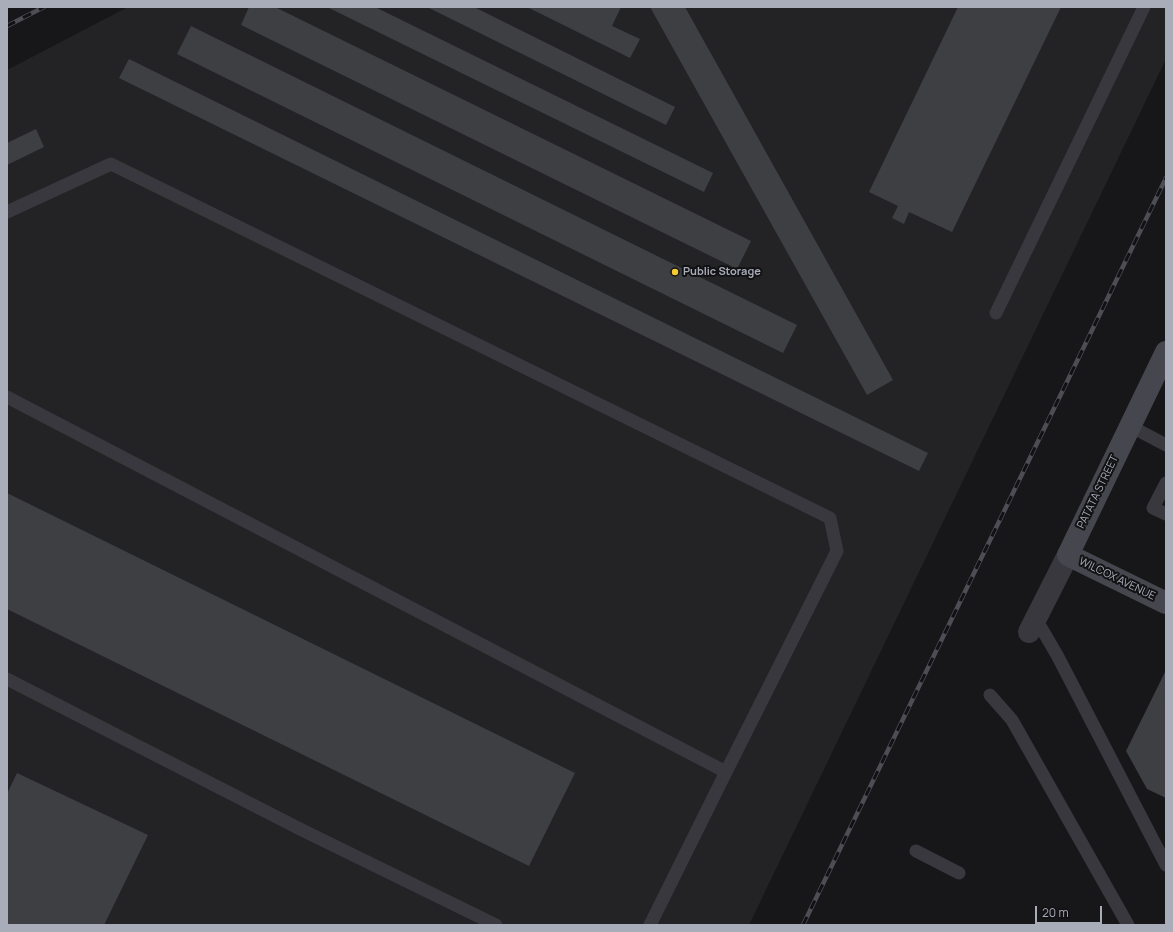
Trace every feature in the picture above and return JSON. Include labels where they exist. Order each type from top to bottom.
[{"type":"street","name":"PATATA STREET","points":[[1032,625],[1068,555],[1166,352]]},
{"type":"street","name":"WILCOX AVENUE","points":[[1068,555],[1166,603]]},
{"type":"lane","points":[[996,313],[1144,7]]},
{"type":"lane","points":[[7,212],[111,164],[830,518],[837,552],[650,925]]},
{"type":"lane","points":[[7,397],[726,772]]},
{"type":"lane","points":[[1130,426],[1166,445]]},
{"type":"lane","points":[[1166,483],[1154,508],[1166,514]]},
{"type":"lane","points":[[1032,625],[1057,655],[1166,865]]},
{"type":"lane","points":[[7,679],[307,832],[496,925]]},
{"type":"lane","points":[[990,695],[1012,720],[1128,925]]},
{"type":"lane","points":[[916,851],[959,873]]},
{"type":"shaded area","points":[[128,7],[1166,7],[1166,59],[749,925],[7,925],[7,70]]},
{"type":"building","points":[[249,7],[275,7],[751,241],[737,269],[241,25]]},
{"type":"building","points":[[327,7],[375,7],[713,173],[704,192]]},
{"type":"building","points":[[427,7],[474,7],[675,107],[666,125]]},
{"type":"building","points":[[527,7],[621,7],[612,26],[640,39],[630,58]]},
{"type":"building","points":[[650,7],[685,7],[893,380],[867,395]]},
{"type":"building","points":[[958,7],[1061,7],[952,232],[909,212],[904,224],[892,218],[898,206],[869,192]]},
{"type":"building","points":[[191,26],[797,325],[783,353],[177,54]]},
{"type":"building","points":[[129,59],[928,453],[919,471],[119,78]]},
{"type":"building","points":[[36,129],[44,147],[7,165],[7,143]]},
{"type":"building","points":[[7,493],[575,773],[529,866],[7,609]]},
{"type":"building","points":[[1166,670],[1166,798],[1147,789],[1126,751]]},
{"type":"building","points":[[17,773],[148,835],[104,925],[7,925],[7,794]]},
{"type":"railway","points":[[7,26],[44,7]]},
{"type":"railway","points":[[803,925],[1166,178]]},
{"type":"place","name":"Public Storage","points":[[675,272]]}]
